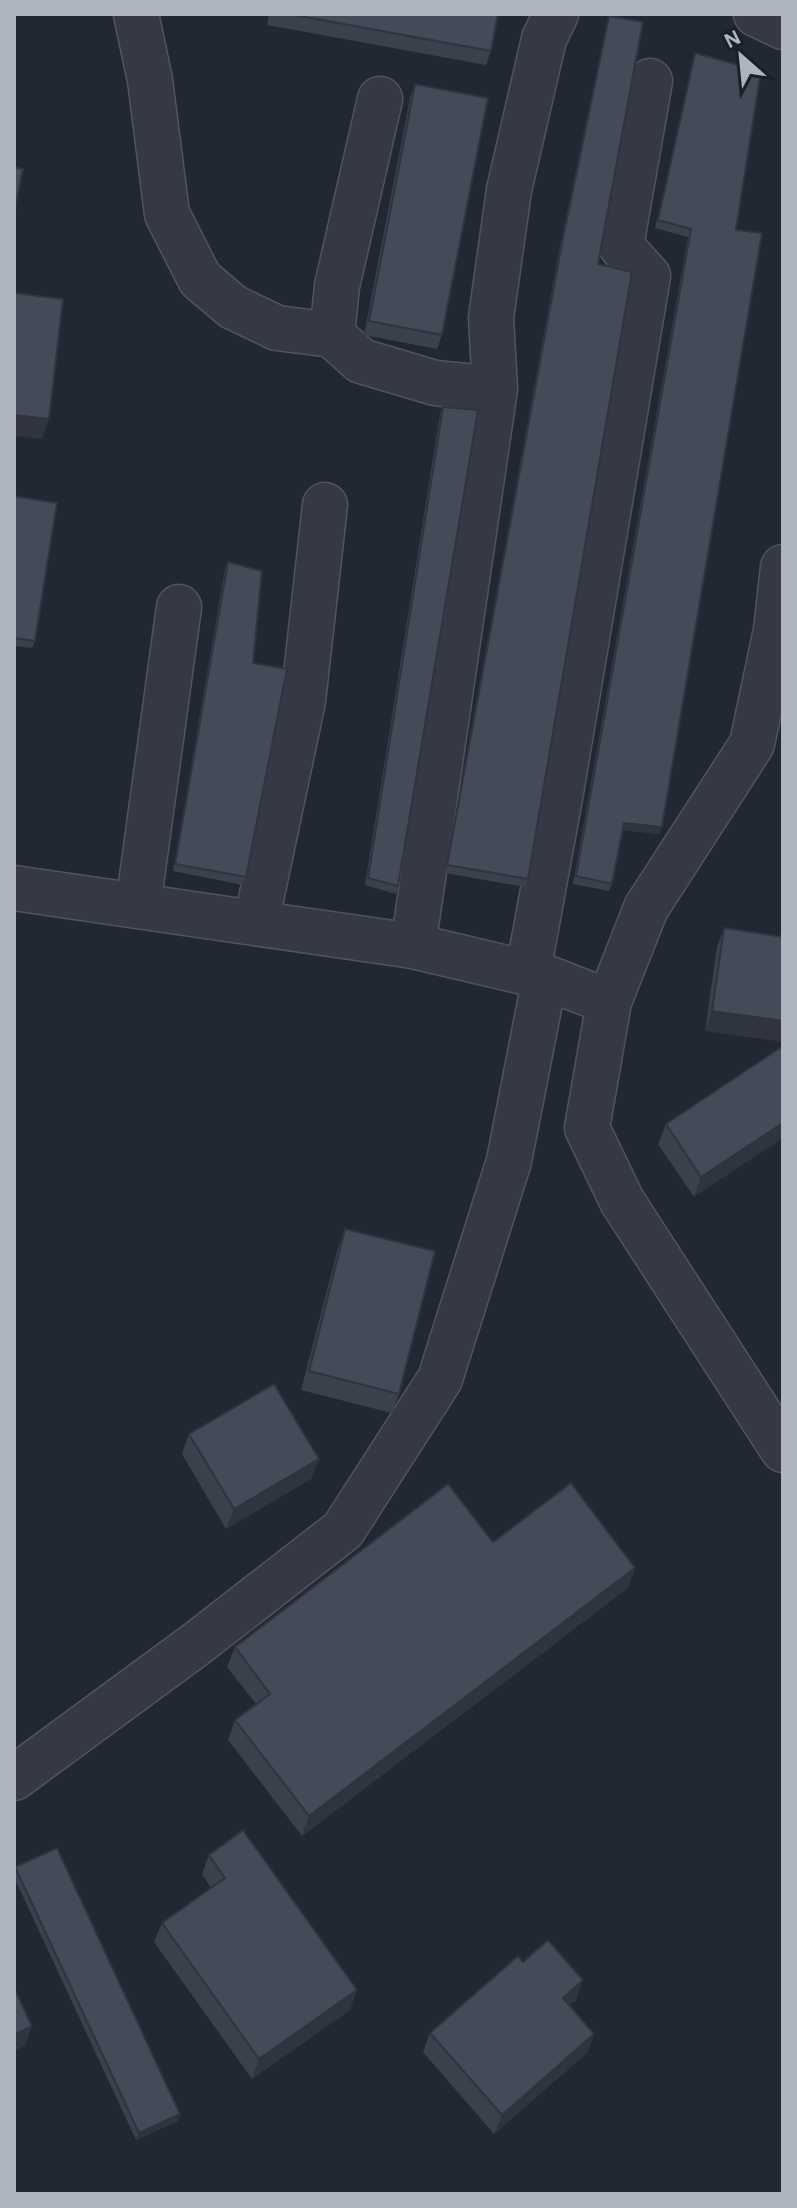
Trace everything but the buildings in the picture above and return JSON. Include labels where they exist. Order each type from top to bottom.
[{"type":"street","points":[[136,14],[150,80],[167,214],[200,279],[233,307],[277,328],[332,335],[361,361],[435,383],[495,389]]},
{"type":"street","points":[[413,946],[495,389],[491,318],[509,190],[544,39],[556,14]]},
{"type":"street","points":[[756,14],[783,27]]},
{"type":"street","points":[[14,1778],[195,1645],[343,1530],[440,1379],[509,1161],[561,792],[648,276],[621,246],[650,81]]},
{"type":"street","points":[[332,335],[337,286],[380,99]]},
{"type":"street","points":[[256,923],[303,701],[325,505]]},
{"type":"street","points":[[783,567],[776,630],[752,744],[646,908],[609,1002],[587,1128],[622,1201],[783,1450]]},
{"type":"street","points":[[138,906],[179,607]]},
{"type":"street","points":[[14,888],[413,946],[536,974],[609,1002]]}]
